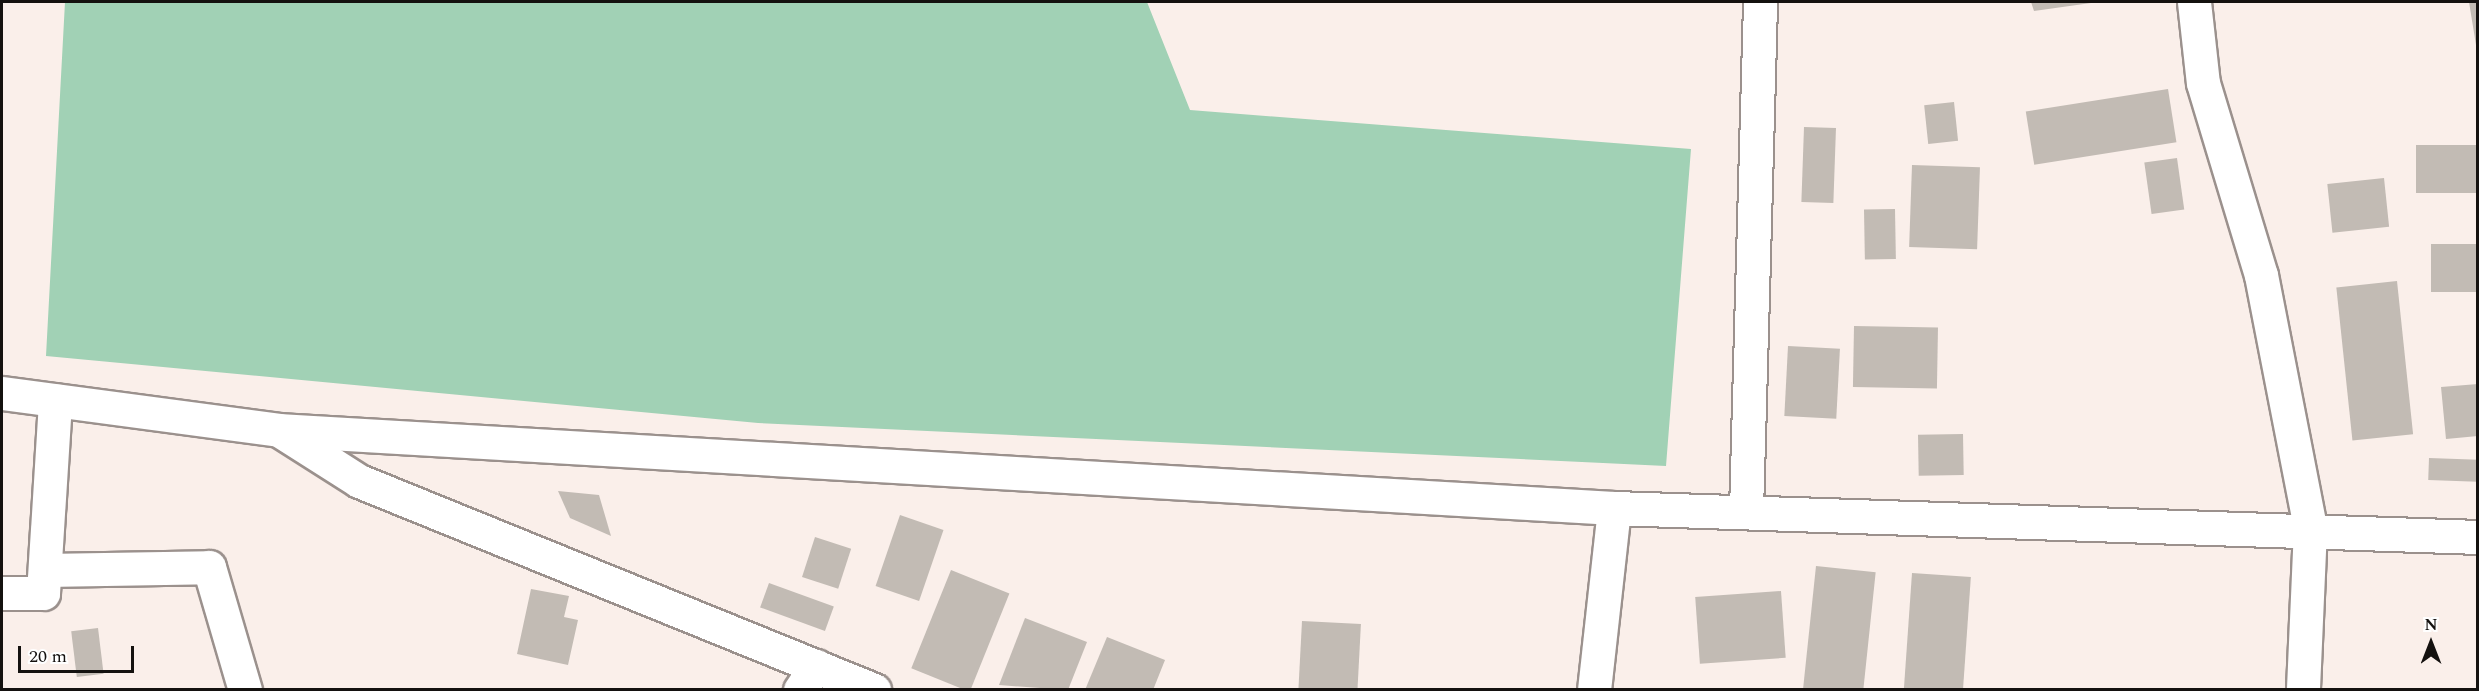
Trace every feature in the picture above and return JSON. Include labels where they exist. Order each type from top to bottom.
[{"type":"street","points":[[1746,511],[1760,2]]},
{"type":"street","points":[[2194,2],[2203,83],[2261,275],[2310,528],[2303,690]]},
{"type":"street","points":[[2,393],[278,430],[1614,508],[2310,528],[2478,537]]},
{"type":"street","points":[[2,593],[43,592],[55,400]]},
{"type":"street","points":[[278,430],[359,481],[808,678],[874,690]]},
{"type":"street","points":[[1594,690],[1614,508]]},
{"type":"street","points":[[45,570],[209,567],[245,690]]},
{"type":"green space","points":[[65,2],[1147,2],[1190,110],[1691,149],[1666,466],[758,423],[46,356]]},
{"type":"building","points":[[2031,2],[2091,2],[2091,3],[2034,11]]},
{"type":"building","points":[[2469,2],[2478,2],[2478,45],[2476,45]]},
{"type":"building","points":[[2168,89],[2176,142],[2034,165],[2026,112]]},
{"type":"building","points":[[1954,102],[1958,141],[1928,144],[1924,105]]},
{"type":"building","points":[[1804,127],[1836,128],[1833,203],[1801,202]]},
{"type":"building","points":[[2416,145],[2478,145],[2478,193],[2416,193]]},
{"type":"building","points":[[2177,158],[2184,209],[2152,214],[2144,163]]},
{"type":"building","points":[[1912,165],[1980,167],[1977,249],[1909,247]]},
{"type":"building","points":[[2384,178],[2389,227],[2332,233],[2327,184]]},
{"type":"building","points":[[1895,209],[1896,259],[1865,260],[1864,210]]},
{"type":"building","points":[[2431,244],[2478,244],[2478,292],[2431,292]]},
{"type":"building","points":[[2397,281],[2413,434],[2352,441],[2336,287]]},
{"type":"building","points":[[1854,326],[1938,327],[1937,388],[1853,387]]},
{"type":"building","points":[[1788,346],[1840,349],[1836,419],[1784,416]]},
{"type":"building","points":[[2478,384],[2478,436],[2446,439],[2441,387]]},
{"type":"building","points":[[1963,434],[1964,475],[1919,476],[1918,435]]},
{"type":"building","points":[[2429,458],[2478,460],[2477,482],[2428,480]]},
{"type":"building","points":[[558,491],[599,495],[611,536],[570,518]]},
{"type":"building","points":[[900,515],[943,530],[919,601],[876,586]]},
{"type":"building","points":[[815,537],[851,549],[838,589],[802,577]]},
{"type":"building","points":[[1816,566],[1876,572],[1863,690],[1803,690]]},
{"type":"building","points":[[951,570],[1009,594],[970,690],[965,690],[911,668]]},
{"type":"building","points":[[1912,573],[1971,577],[1963,690],[1904,690]]},
{"type":"building","points":[[769,583],[834,607],[825,631],[760,607]]},
{"type":"building","points":[[531,589],[569,596],[564,617],[578,620],[568,665],[517,654]]},
{"type":"building","points":[[1781,591],[1786,658],[1700,664],[1695,597]]},
{"type":"building","points":[[1025,618],[1087,642],[1068,690],[999,685]]},
{"type":"building","points":[[1302,621],[1361,624],[1357,690],[1298,690]]},
{"type":"building","points":[[98,628],[104,674],[77,677],[71,631]]},
{"type":"building","points":[[1107,637],[1165,660],[1153,690],[1085,690]]}]
